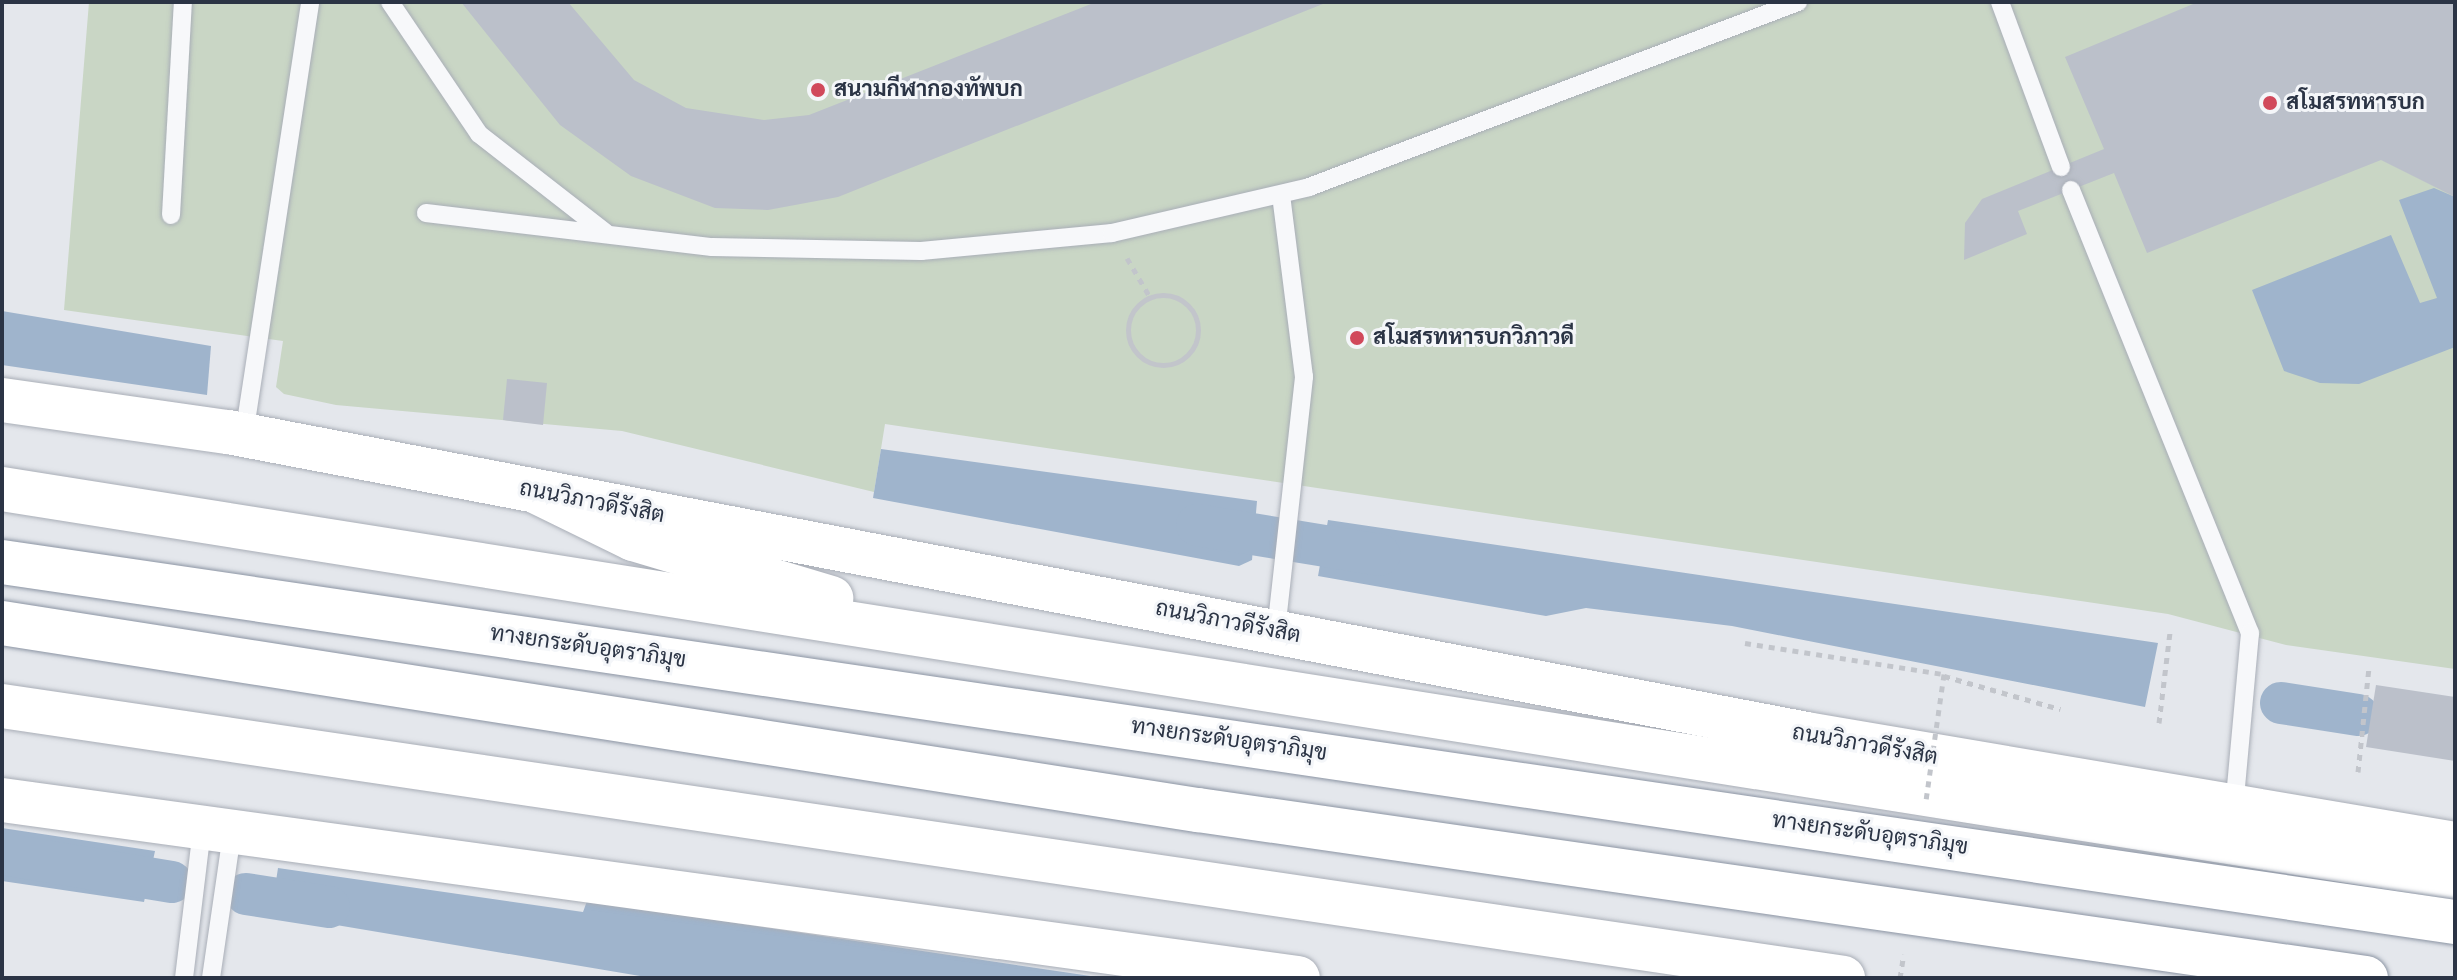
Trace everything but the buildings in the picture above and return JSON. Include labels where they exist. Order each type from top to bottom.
[{"type":"main road","name":"ถนนวิภาวดีรังสิต","points":[[2,400],[244,435],[2234,811],[2455,844]]},
{"type":"main road","name":"ถนนวิภาวดีรังสิต","points":[[2,489],[2455,878]]},
{"type":"main road","points":[[537,492],[633,539],[810,589],[890,628]]},
{"type":"main road","name":"ทางยกระดับอุตราภิมุข","points":[[2,562],[2455,922]]},
{"type":"main road","points":[[2,623],[1198,810],[2366,978]]},
{"type":"main road","points":[[2,706],[1843,978]]},
{"type":"main road","points":[[2,800],[1224,973],[1281,977]]},
{"type":"lane","points":[[171,215],[183,2]]},
{"type":"lane","points":[[244,435],[310,2]]},
{"type":"lane","points":[[390,2],[479,134],[552,198],[611,236]]},
{"type":"lane","points":[[426,213],[712,247],[921,251],[1112,233],[1281,195],[1798,2]]},
{"type":"lane","points":[[2000,2],[2061,167]]},
{"type":"lane","points":[[2071,190],[2250,633],[2234,811]]},
{"type":"lane","points":[[1276,631],[1304,377],[1281,195]]},
{"type":"lane","points":[[184,978],[217,832]]},
{"type":"lane","points":[[211,978],[217,832]]},
{"type":"path","points":[[1112,233],[1150,297]]},
{"type":"path","points":[[1172,296],[1196,319],[1195,342],[1180,360],[1146,361],[1131,344],[1129,321],[1150,297],[1172,296]]},
{"type":"path","points":[[2159,723],[2170,632]]},
{"type":"path","points":[[1745,643],[1944,676],[2060,709]]},
{"type":"path","points":[[2358,772],[2369,667]]},
{"type":"path","points":[[1924,812],[1944,676]]},
{"type":"path","points":[[1900,978],[1904,948]]},
{"type":"green space","name":"สโมสรทหารบกวิภาวดี","points":[[89,2],[2455,2],[2455,669],[2286,645],[2168,614],[885,424],[874,492],[622,431],[336,405],[284,394],[276,387],[283,341],[64,310]]},
{"type":"water","points":[[2434,188],[2455,197],[2455,347],[2359,384],[2320,383],[2284,371],[2252,290],[2391,235],[2420,303],[2437,298],[2399,200]]},
{"type":"water","points":[[2,311],[211,346],[207,395],[2,365]]},
{"type":"water","points":[[881,449],[1257,501],[1252,560],[1239,566],[873,498]]},
{"type":"water","points":[[1328,520],[2158,643],[2145,707],[1732,626],[1586,608],[1546,616],[1318,576]]},
{"type":"water","points":[[2,828],[155,851],[144,902],[2,881]]},
{"type":"water","points":[[278,868],[583,912],[587,901],[1104,978],[652,978],[271,914]]},
{"type":"waterway","points":[[1197,525],[1380,555]]},
{"type":"waterway","points":[[2281,703],[2358,715]]},
{"type":"waterway","points":[[2,854],[172,882]]},
{"type":"waterway","points":[[246,894],[329,907]]},
{"type":"place","name":"สนามกีฬากองทัพบก","points":[[818,90]]},
{"type":"place","name":"สโมสรทหารบก","points":[[2270,103]]},
{"type":"place","name":"สโมสรทหารบกวิภาวดี","points":[[1357,338]]}]
